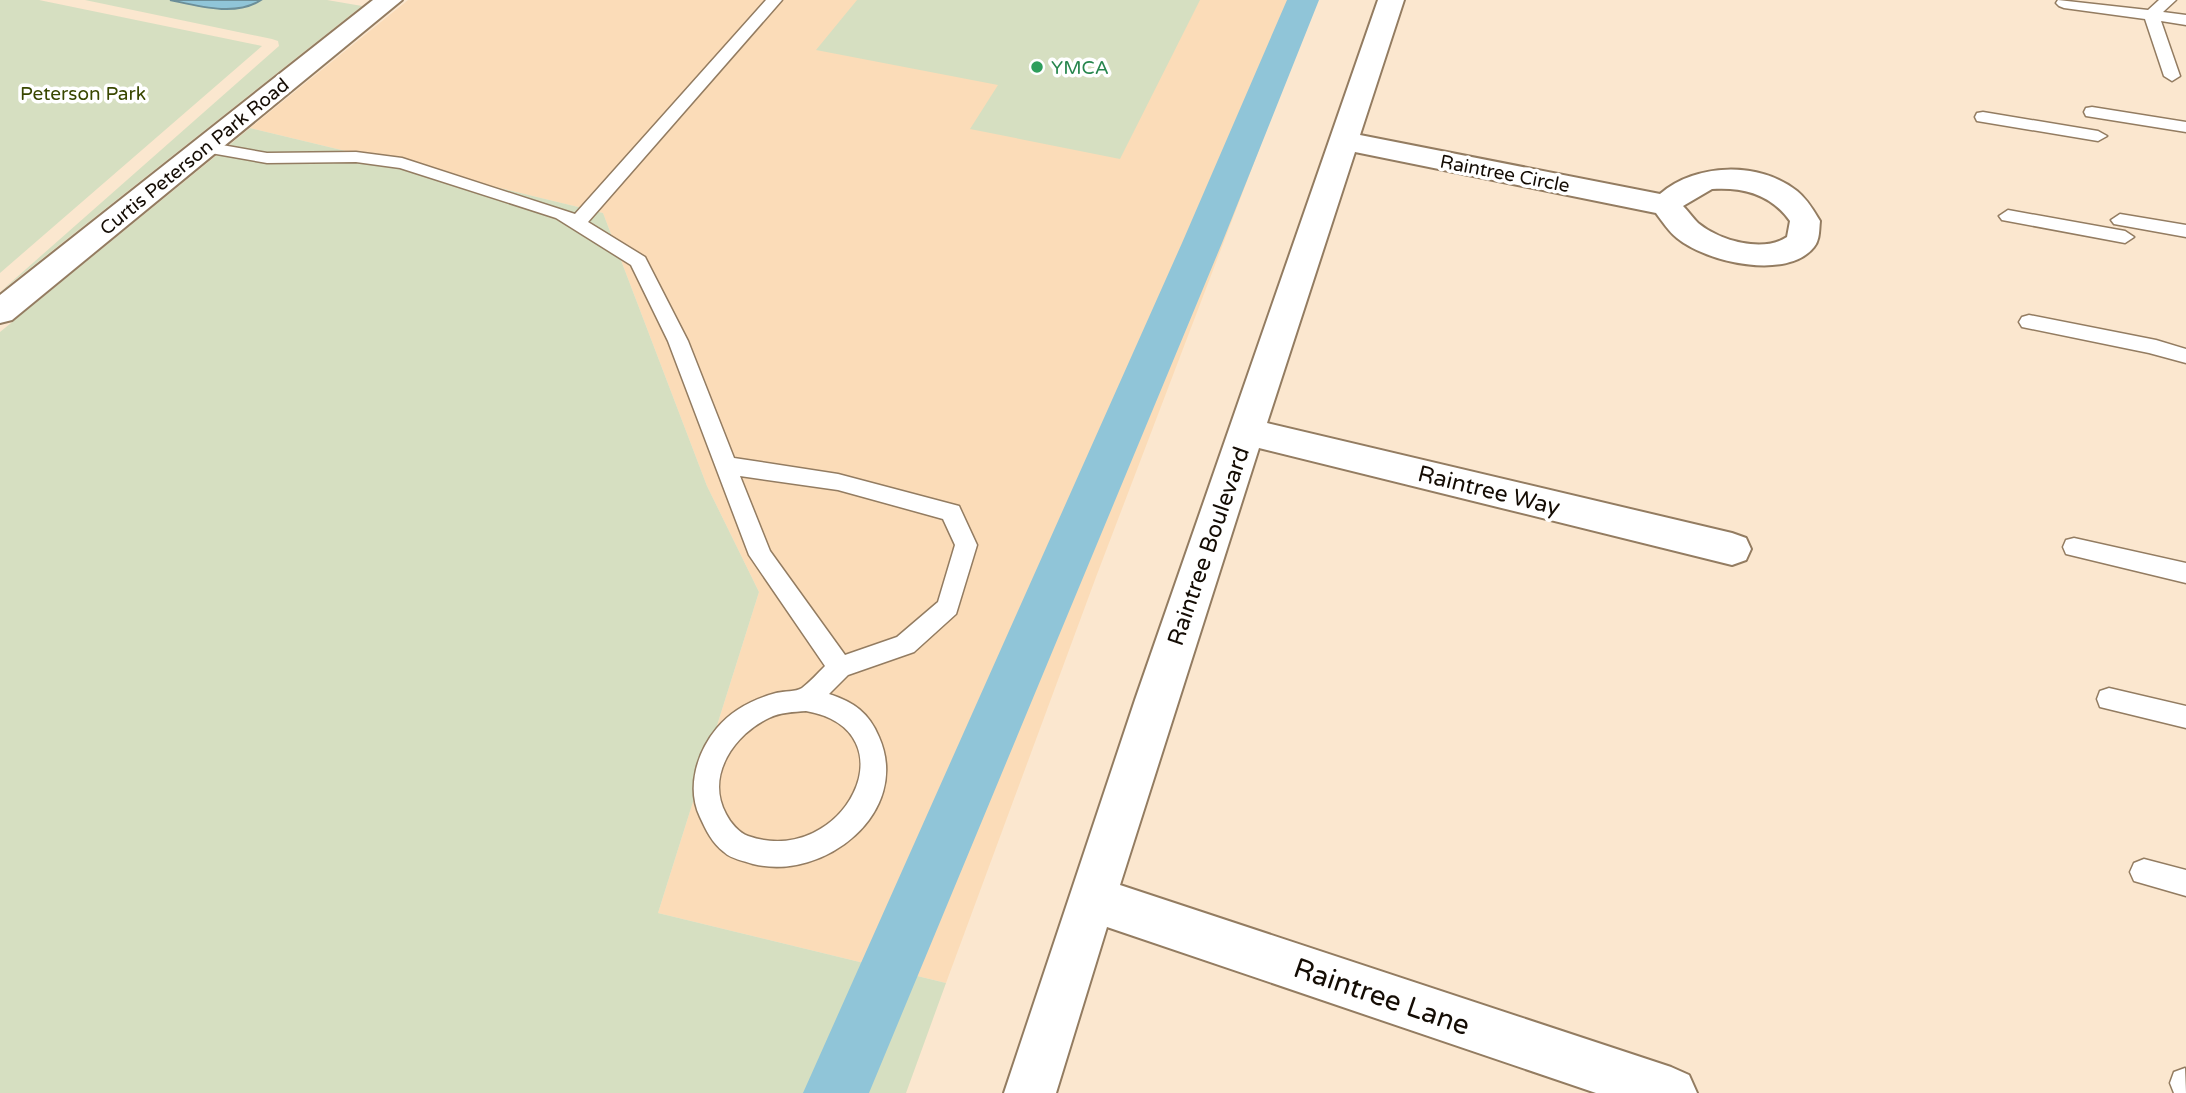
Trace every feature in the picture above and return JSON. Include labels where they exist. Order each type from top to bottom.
[{"type":"street","name":"Curtis Peterson Park Road","points":[[0,312],[389,0]]},
{"type":"street","name":"Raintree Boulevard","points":[[1030,1093],[1246,430],[1391,0]]},
{"type":"street","name":"Raintree Circle","points":[[1344,141],[1665,205]]},
{"type":"street","name":"Raintree Way","points":[[1246,430],[1731,549]]},
{"type":"street","name":"Raintree Lane","points":[[1093,899],[1671,1093]]},
{"type":"lane","points":[[578,223],[774,0]]},
{"type":"lane","points":[[2151,15],[2168,0]]},
{"type":"lane","points":[[2064,3],[2186,20]]},
{"type":"lane","points":[[2151,15],[2172,76]]},
{"type":"lane","points":[[2092,112],[2186,127]]},
{"type":"lane","points":[[1983,117],[2098,136]]},
{"type":"lane","points":[[205,147],[267,158],[356,156],[402,163],[562,214],[638,261],[678,341],[760,555],[840,667]]},
{"type":"lane","points":[[2007,216],[2122,228],[2186,231]]},
{"type":"lane","points":[[2029,322],[2186,356]]},
{"type":"lane","points":[[725,465],[838,482],[951,512],[966,545],[948,607],[905,645],[840,667],[806,700],[787,701],[758,711],[726,735],[711,759],[704,788],[709,814],[716,827],[736,846],[775,856],[806,851],[831,840],[855,819],[865,802],[874,776],[871,744],[854,719],[833,705],[806,700]]},
{"type":"lane","points":[[2074,547],[2186,573]]},
{"type":"lane","points":[[2109,699],[2186,718]]},
{"type":"lane","points":[[2144,872],[2186,883]]},
{"type":"shaded area","points":[[408,0],[1316,0],[1096,577],[946,983],[658,913],[759,592],[707,486],[603,213],[250,128]]},
{"type":"green space","name":"Peterson Park","points":[[0,0],[39,0],[262,46],[0,273]]},
{"type":"green space","points":[[85,0],[171,0],[230,7],[261,0],[327,0],[362,6],[0,292],[279,46],[278,41],[272,39]]},
{"type":"green space","name":"YMCA","points":[[857,0],[1200,0],[1120,159],[970,129],[998,85],[816,50]]},
{"type":"green space","points":[[250,128],[603,213],[707,486],[759,592],[658,913],[946,983],[906,1093],[0,1093],[0,332]]},
{"type":"water","points":[[170,0],[261,0],[240,8],[217,9]]},
{"type":"waterway","points":[[836,1093],[1202,243],[1303,0]]},
{"type":"place","name":"YMCA","points":[[1037,67]]}]
